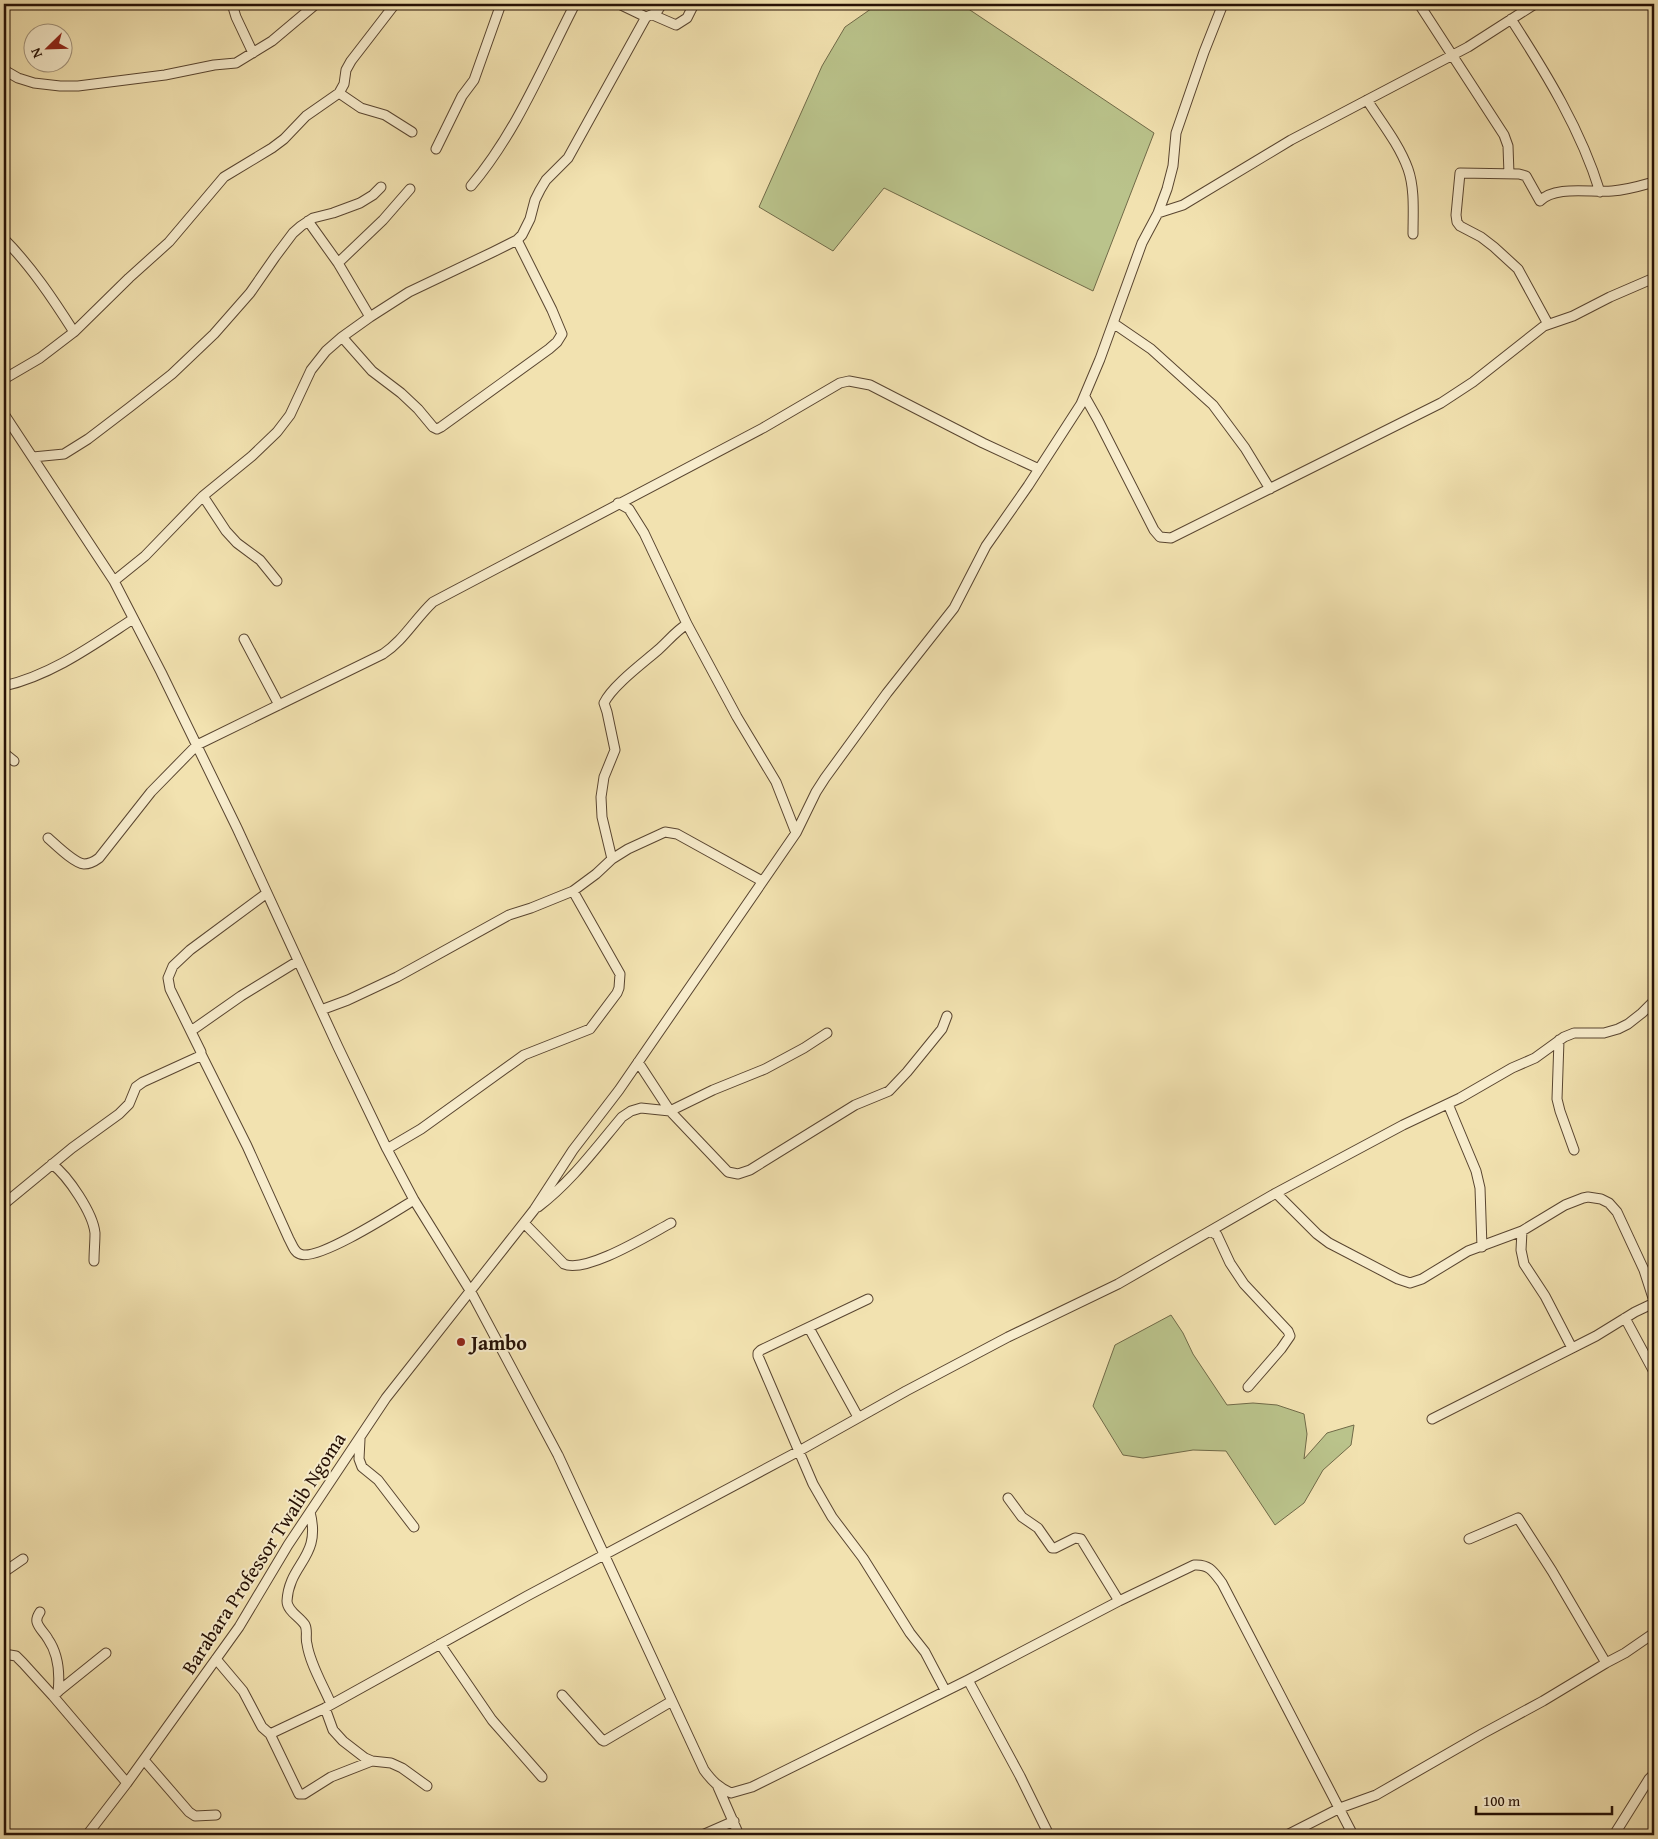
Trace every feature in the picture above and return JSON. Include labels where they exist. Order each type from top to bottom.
[{"type":"street","points":[[232,4],[253,53]]},
{"type":"street","points":[[4,70],[18,78],[34,83],[78,86],[165,75],[220,64],[236,63],[286,30],[316,4]]},
{"type":"street","points":[[4,379],[40,358],[74,332],[169,242],[224,177],[272,148],[284,139],[306,116],[340,93],[346,70],[351,61],[395,4]]},
{"type":"street","points":[[436,149],[462,96],[474,80],[501,4]]},
{"type":"street","points":[[471,186],[494,156],[536,84],[574,4]]},
{"type":"street","points":[[619,4],[672,24],[680,24],[694,4]]},
{"type":"street","points":[[114,581],[145,556],[203,496],[252,456],[277,432],[290,415],[311,370],[326,351],[342,337],[370,316],[409,292],[517,240],[526,228],[535,200],[546,180],[568,158],[649,16],[662,4]]},
{"type":"street","points":[[534,1210],[572,1150],[619,1090],[796,833],[825,778],[887,693],[954,608],[986,546],[1064,432],[1084,397],[1142,243],[1167,189],[1173,166],[1176,133],[1223,4]]},
{"type":"street","points":[[1419,4],[1504,135],[1508,146],[1509,174]]},
{"type":"street","points":[[1158,212],[1183,205],[1291,140],[1468,47],[1535,4]]},
{"type":"street","points":[[1511,18],[1563,104],[1600,192]]},
{"type":"street","points":[[340,93],[361,108],[385,116],[412,132]]},
{"type":"street","points":[[1367,100],[1395,142],[1409,170],[1412,188],[1414,234]]},
{"type":"street","points":[[1548,324],[1518,269],[1494,247],[1460,226],[1457,222],[1460,173],[1519,174],[1526,176],[1539,201],[1546,196],[1564,191],[1600,192],[1634,188],[1654,182]]},
{"type":"street","points":[[33,457],[57,456],[72,450],[172,374],[214,334],[250,293],[293,233],[308,221],[360,203],[373,195],[381,186]]},
{"type":"street","points":[[338,263],[383,220],[410,189]]},
{"type":"street","points":[[308,221],[338,263],[370,316]]},
{"type":"street","points":[[4,239],[48,293],[74,332]]},
{"type":"street","points":[[342,337],[372,371],[401,393],[433,427],[437,429],[441,427],[549,349],[562,334],[517,240]]},
{"type":"street","points":[[1084,397],[1098,420],[1144,512],[1160,536],[1171,538],[1441,402],[1473,382],[1548,324],[1573,316],[1654,278]]},
{"type":"street","points":[[1113,323],[1151,349],[1213,404],[1245,448],[1270,489]]},
{"type":"street","points":[[48,838],[76,861],[84,864],[93,862],[99,858],[156,786],[197,745],[383,654],[402,638],[412,624],[433,602],[618,503],[764,428],[830,389],[849,381],[870,385],[983,443],[1039,469]]},
{"type":"street","points":[[4,414],[114,581],[134,619],[197,745],[387,1149],[414,1200],[471,1292],[558,1456],[704,1770],[718,1787],[739,1835]]},
{"type":"street","points":[[203,496],[226,530],[237,542],[260,560],[277,581]]},
{"type":"street","points":[[618,503],[629,509],[634,516],[687,624],[737,718],[776,782],[796,833]]},
{"type":"street","points":[[4,686],[50,670],[134,619]]},
{"type":"street","points":[[612,859],[602,817],[601,797],[604,777],[615,750],[604,703],[639,666],[677,630],[687,624]]},
{"type":"street","points":[[244,639],[279,705]]},
{"type":"street","points":[[4,753],[14,761]]},
{"type":"street","points":[[321,1010],[348,1000],[397,977],[509,915],[539,906],[573,890],[596,874],[612,859],[665,832],[672,832],[701,846],[762,881]]},
{"type":"street","points":[[387,1149],[422,1129],[524,1055],[590,1029],[617,993],[620,988],[620,974],[573,890]]},
{"type":"street","points":[[267,893],[190,950],[173,966],[168,978],[170,989],[247,1146],[289,1239],[295,1250],[301,1255],[307,1255],[326,1249],[363,1232],[414,1200]]},
{"type":"street","points":[[191,1031],[298,961]]},
{"type":"street","points":[[270,1734],[328,1706],[604,1554],[799,1451],[1008,1337],[1118,1284],[1276,1193],[1417,1118],[1448,1104],[1512,1068],[1535,1058],[1564,1036],[1604,1033],[1618,1029],[1628,1024],[1654,1002]]},
{"type":"street","points":[[638,1062],[670,1111],[728,1172],[738,1174],[750,1170],[855,1105],[889,1091],[942,1029],[948,1016]]},
{"type":"street","points":[[534,1210],[555,1194],[575,1174],[616,1124],[631,1111],[641,1108],[670,1111],[765,1069],[827,1033]]},
{"type":"street","points":[[1559,1040],[1557,1099],[1574,1150]]},
{"type":"street","points":[[4,1204],[52,1164],[119,1114],[129,1104],[136,1087],[201,1054]]},
{"type":"street","points":[[1448,1104],[1476,1171],[1480,1188],[1482,1247]]},
{"type":"street","points":[[52,1164],[70,1181],[89,1215],[95,1232],[94,1261]]},
{"type":"street","points":[[1276,1193],[1305,1224],[1329,1243],[1404,1282],[1410,1283],[1422,1279],[1468,1251],[1522,1231],[1551,1213],[1578,1200],[1588,1197],[1601,1199],[1617,1212],[1644,1270],[1654,1302],[1572,1348],[1432,1419]]},
{"type":"street","name":"Barabara Professor Twalib Ngoma","points":[[87,1835],[144,1760],[239,1627],[288,1545],[386,1398],[534,1210]]},
{"type":"street","points":[[524,1223],[564,1264],[569,1266],[596,1261],[671,1223]]},
{"type":"street","points":[[1210,1231],[1217,1235],[1236,1273],[1288,1331],[1290,1336],[1248,1387]]},
{"type":"street","points":[[1522,1231],[1521,1250],[1524,1264],[1545,1296],[1572,1348]]},
{"type":"street","points":[[868,1299],[758,1353],[758,1356],[813,1484],[832,1517],[863,1558],[910,1633],[925,1652],[945,1690]]},
{"type":"street","points":[[1626,1318],[1654,1372]]},
{"type":"street","points":[[809,1328],[858,1418]]},
{"type":"street","points":[[360,1436],[359,1459],[362,1466],[378,1480],[414,1527]]},
{"type":"street","points":[[1008,1498],[1022,1517],[1038,1528],[1052,1548],[1075,1538],[1081,1539],[1119,1601]]},
{"type":"street","points":[[310,1512],[313,1522],[312,1543],[308,1554],[290,1582],[287,1603],[290,1610],[300,1618],[306,1627],[306,1644],[336,1733],[350,1746],[372,1761]]},
{"type":"street","points":[[1469,1539],[1518,1518],[1552,1571],[1606,1663]]},
{"type":"street","points":[[4,1572],[23,1559]]},
{"type":"street","points":[[718,1787],[730,1793],[752,1787],[968,1680],[1119,1601],[1194,1565],[1203,1565],[1212,1570],[1222,1583],[1353,1835]]},
{"type":"street","points":[[40,1612],[37,1616],[37,1622],[49,1640],[56,1656],[60,1674],[55,1694]]},
{"type":"street","points":[[1287,1835],[1340,1808],[1376,1795],[1543,1701],[1625,1653],[1654,1633]]},
{"type":"street","points":[[440,1644],[492,1720],[542,1777]]},
{"type":"street","points":[[55,1694],[106,1653]]},
{"type":"street","points":[[4,1654],[16,1656],[55,1694],[127,1783]]},
{"type":"street","points":[[216,1659],[243,1690],[262,1727],[270,1734],[299,1794],[331,1777],[372,1761],[391,1763],[402,1768],[427,1786]]},
{"type":"street","points":[[968,1680],[1050,1835]]},
{"type":"street","points":[[562,1695],[604,1741],[672,1701]]},
{"type":"street","points":[[144,1760],[189,1812],[196,1816],[216,1815]]},
{"type":"street","points":[[1614,1835],[1654,1774]]},
{"type":"street","points":[[702,1835],[734,1821]]},
{"type":"green space","points":[[878,4],[961,4],[1154,133],[1093,291],[884,188],[833,251],[759,207],[822,66],[845,27]]},
{"type":"green space","points":[[1171,1315],[1183,1333],[1193,1354],[1227,1405],[1253,1403],[1277,1405],[1304,1414],[1307,1434],[1304,1459],[1327,1433],[1354,1425],[1351,1445],[1323,1470],[1304,1503],[1275,1525],[1226,1451],[1193,1450],[1143,1458],[1123,1455],[1093,1406],[1115,1345]]},
{"type":"place","name":"Jambo","points":[[461,1342]]}]
